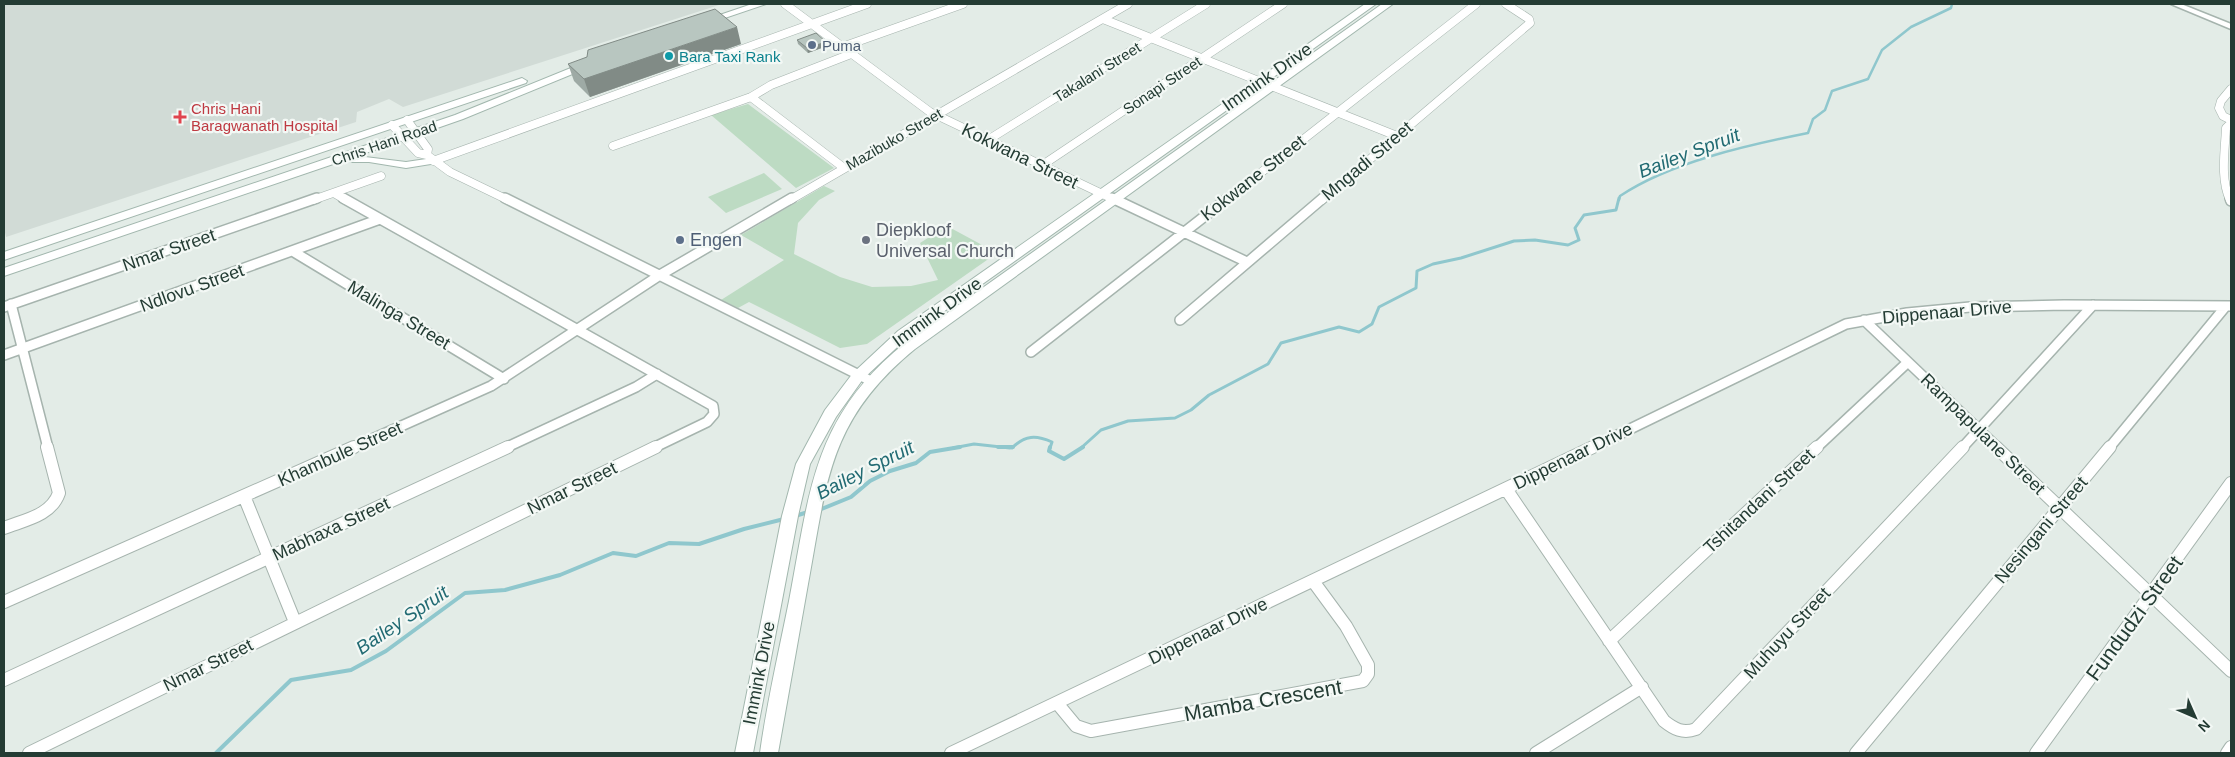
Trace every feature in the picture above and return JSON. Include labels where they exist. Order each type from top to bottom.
[{"type":"main road","points":[[697,21],[736,4]]},
{"type":"main road","points":[[714,12],[741,4]]},
{"type":"main road","points":[[697,21],[761,4]]},
{"type":"main road","name":"Immink Drive","points":[[769,753],[806,547],[826,457],[865,378],[1114,200],[1371,4]]},
{"type":"main road","name":"Immink Drive","points":[[744,753],[790,516],[803,464],[830,414],[865,378],[903,334],[1101,194],[1388,4]]},
{"type":"main road","name":"Chris Hani Road","points":[[4,256],[507,87],[588,54]]},
{"type":"main road","name":"Chris Hani Road","points":[[4,272],[415,132],[602,58]]},
{"type":"main road","points":[[320,164],[358,158],[406,165],[430,158]]},
{"type":"street","name":"Kokwana Street","points":[[785,4],[936,115],[1247,262]]},
{"type":"street","points":[[430,158],[867,4]]},
{"type":"street","points":[[842,47],[963,4]]},
{"type":"street","name":"Mazibuko Street","points":[[660,275],[1128,4]]},
{"type":"street","name":"Takalani Street","points":[[988,140],[1206,4]]},
{"type":"street","name":"Sonapi Street","points":[[1041,166],[1283,4]]},
{"type":"street","name":"Kokwane Street","points":[[1031,352],[1476,4]]},
{"type":"street","name":"Mngadi Street","points":[[1180,320],[1530,24],[1529,19],[1506,4]]},
{"type":"street","points":[[2175,4],[2231,27]]},
{"type":"street","points":[[1102,19],[1397,136]]},
{"type":"street","points":[[612,146],[751,97],[771,85],[852,54]]},
{"type":"street","points":[[2231,90],[2221,101],[2218,108],[2223,116],[2231,121],[2226,128],[2225,144],[2225,189],[2231,201]]},
{"type":"street","points":[[751,97],[844,168]]},
{"type":"street","points":[[406,120],[428,149],[430,158]]},
{"type":"street","points":[[392,125],[418,153],[430,158],[450,172],[865,378]]},
{"type":"street","name":"Nmar Street","points":[[8,305],[381,176]]},
{"type":"street","name":"Nmar Street","points":[[29,753],[692,429],[711,418],[714,414],[713,406],[334,193]]},
{"type":"street","name":"Ndlovu Street","points":[[4,355],[294,252],[380,219]]},
{"type":"street","name":"Malinga Street","points":[[294,252],[504,379]]},
{"type":"street","name":"Khambule Street","points":[[4,602],[478,393],[504,379],[660,275]]},
{"type":"street","points":[[4,528],[49,508],[56,502],[59,493],[22,348],[8,305]]},
{"type":"street","name":"Dippenaar Drive","points":[[950,753],[1506,489],[1846,324],[1864,320],[1974,307],[2094,305],[2228,306]]},
{"type":"street","name":"Muhuyu Street","points":[[1506,489],[1668,724],[1686,732],[1696,729],[1979,430],[2094,305]]},
{"type":"street","name":"Nesingani Street","points":[[1856,753],[2228,306]]},
{"type":"street","name":"Rampapulane Street","points":[[1864,320],[2231,672]]},
{"type":"street","name":"Tshitandani Street","points":[[1609,641],[1908,362]]},
{"type":"street","name":"Mabhaxa Street","points":[[4,680],[636,387],[657,374]]},
{"type":"street","name":"Fundudzi Street","points":[[2036,753],[2231,483]]},
{"type":"street","points":[[244,496],[295,622]]},
{"type":"street","name":"Mamba Crescent","points":[[1058,703],[1076,726],[1091,731],[1363,681],[1368,674],[1368,666],[1346,626],[1313,581]]},
{"type":"street","points":[[1536,753],[1642,687]]},
{"type":"street","points":[[2228,753],[2231,747]]},
{"type":"shaded area","name":"Chris Hani Baragwanath Hospital","points":[[4,4],[722,4],[403,107],[389,99],[357,112],[356,122],[6,237],[4,228]]},
{"type":"green space","points":[[748,104],[834,168],[796,188],[711,115]]},
{"type":"green space","points":[[764,173],[782,189],[726,213],[708,197]]},
{"type":"green space","points":[[824,186],[835,191],[819,200],[798,223],[794,254],[840,277],[872,287],[911,286],[938,280],[920,243],[947,226],[997,253],[867,344],[840,348],[749,302],[738,308],[721,300],[784,260],[741,235]]},
{"type":"building","points":[[715,9],[737,27],[584,79],[568,64],[587,57],[588,50]]},
{"type":"building","points":[[816,33],[826,42],[807,48],[797,40]]},
{"type":"waterway","name":"Bailey Spruit","points":[[1619,200],[1620,196],[1640,184],[1686,164],[1736,149],[1808,133],[1813,119],[1825,110],[1832,91],[1868,79],[1882,50],[1911,27],[1951,8],[1952,4]]},
{"type":"waterway","name":"Bailey Spruit","points":[[1081,448],[1101,430],[1128,421],[1175,418],[1191,410],[1209,395],[1268,364],[1281,343],[1339,327],[1359,332],[1372,324],[1379,307],[1416,288],[1417,271],[1433,264],[1461,258],[1514,241],[1535,240],[1568,245],[1579,240],[1575,228],[1584,215],[1616,210],[1619,198]]},
{"type":"waterway","name":"Bailey Spruit","points":[[1012,448],[1021,441],[1036,437],[1052,442],[1050,448]]},
{"type":"waterway","name":"Bailey Spruit","points":[[953,448],[974,444],[1001,447]]},
{"type":"waterway","name":"Bailey Spruit","points":[[819,510],[851,497],[870,481],[890,471],[916,463],[930,452],[960,447]]},
{"type":"waterway","name":"Bailey Spruit","points":[[1001,447],[1013,447]]},
{"type":"waterway","name":"Bailey Spruit","points":[[1001,447],[1010,448]]},
{"type":"waterway","name":"Bailey Spruit","points":[[1050,447],[1049,451],[1064,459],[1083,447]]},
{"type":"waterway","name":"Bailey Spruit","points":[[795,516],[808,512]]},
{"type":"waterway","name":"Bailey Spruit","points":[[216,753],[291,680],[351,670],[386,651],[465,593],[505,590],[560,575],[613,553],[636,556],[669,543],[699,544],[744,529],[784,519]]},
{"type":"place","name":"Puma","points":[[812,45]]},
{"type":"place","name":"Bara Taxi Rank","points":[[669,56]]},
{"type":"place","name":"Chris Hani Baragwanath Hospital","points":[[180,117]]},
{"type":"place","name":"Engen","points":[[680,240]]},
{"type":"place","name":"Diepkloof Universal Church","points":[[866,240]]}]
